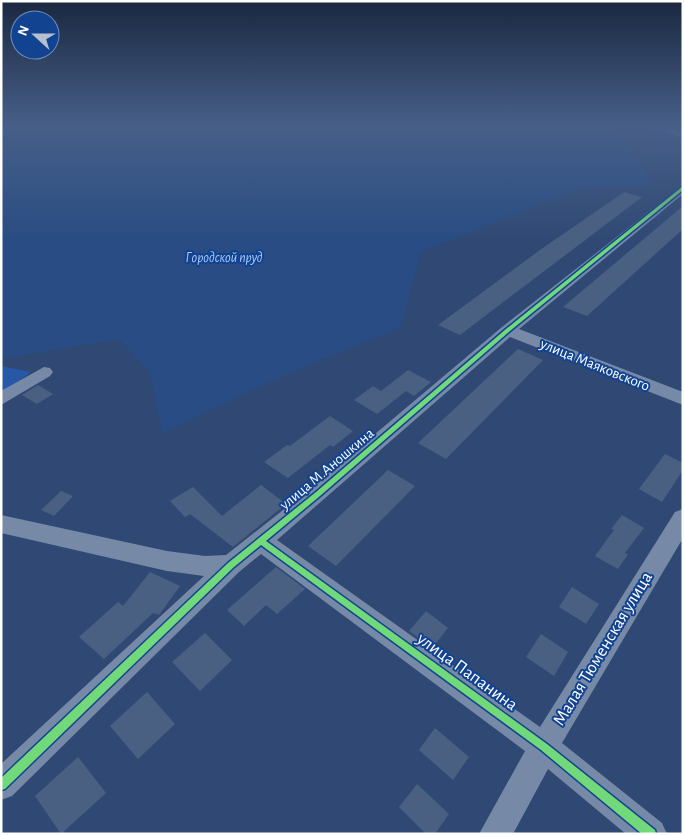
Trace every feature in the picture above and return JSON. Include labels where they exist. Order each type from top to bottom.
[{"type":"street","name":"улица М.Аношкина","points":[[1,785],[231,565],[318,494],[508,330],[683,188]]},
{"type":"street","name":"улица Маяковского","points":[[508,330],[683,399]]},
{"type":"street","points":[[1,398],[44,372]]},
{"type":"street","name":"Малая Тюменская улица","points":[[495,834],[544,747],[683,518]]},
{"type":"street","points":[[1,524],[166,561],[205,566],[231,565]]},
{"type":"street","name":"улица Папанина","points":[[261,541],[544,747],[651,834]]},
{"type":"shaded area","points":[[1,366],[31,372],[1,394]]},
{"type":"water","name":"Городской пруд","points":[[1,165],[642,165],[652,186],[581,188],[421,252],[400,328],[296,370],[162,433],[150,372],[119,339],[1,359]]},
{"type":"building","points":[[624,192],[642,197],[460,335],[438,325],[540,250]]},
{"type":"building","points":[[683,206],[683,229],[587,316],[563,307]]},
{"type":"building","points":[[518,349],[543,360],[446,459],[418,443]]},
{"type":"building","points":[[408,370],[431,382],[414,396],[406,391],[377,414],[354,400],[373,386],[381,391]]},
{"type":"building","points":[[38,385],[53,394],[37,404],[22,395]]},
{"type":"building","points":[[330,416],[353,431],[333,447],[330,445],[288,478],[264,462],[287,445],[290,446]]},
{"type":"building","points":[[665,454],[683,463],[683,470],[662,502],[639,489]]},
{"type":"building","points":[[388,470],[415,486],[336,566],[308,546]]},
{"type":"building","points":[[261,485],[286,504],[233,547],[190,514],[185,517],[170,501],[193,487],[222,516]]},
{"type":"building","points":[[61,491],[73,496],[54,516],[41,510]]},
{"type":"building","points":[[622,515],[644,528],[625,553],[628,554],[618,569],[595,556],[614,530],[611,529]]},
{"type":"building","points":[[276,567],[305,589],[277,614],[266,605],[244,626],[227,610]]},
{"type":"building","points":[[150,572],[180,586],[159,615],[153,613],[104,659],[79,637],[118,602],[123,606]]},
{"type":"building","points":[[572,587],[599,604],[586,624],[559,607]]},
{"type":"building","points":[[426,611],[448,628],[432,648],[409,631]]},
{"type":"building","points":[[205,633],[232,660],[200,691],[172,662]]},
{"type":"building","points":[[541,634],[568,652],[554,676],[526,657]]},
{"type":"building","points":[[147,692],[175,724],[138,759],[110,726]]},
{"type":"building","points":[[435,728],[469,757],[453,780],[419,750]]},
{"type":"building","points":[[78,757],[106,793],[61,834],[35,796]]},
{"type":"building","points":[[417,784],[449,814],[435,834],[426,834],[399,807]]},
{"type":"cycle path","points":[[1,785],[231,565],[318,494],[508,330],[683,188]]},
{"type":"cycle path","points":[[261,541],[544,747],[651,834]]}]
